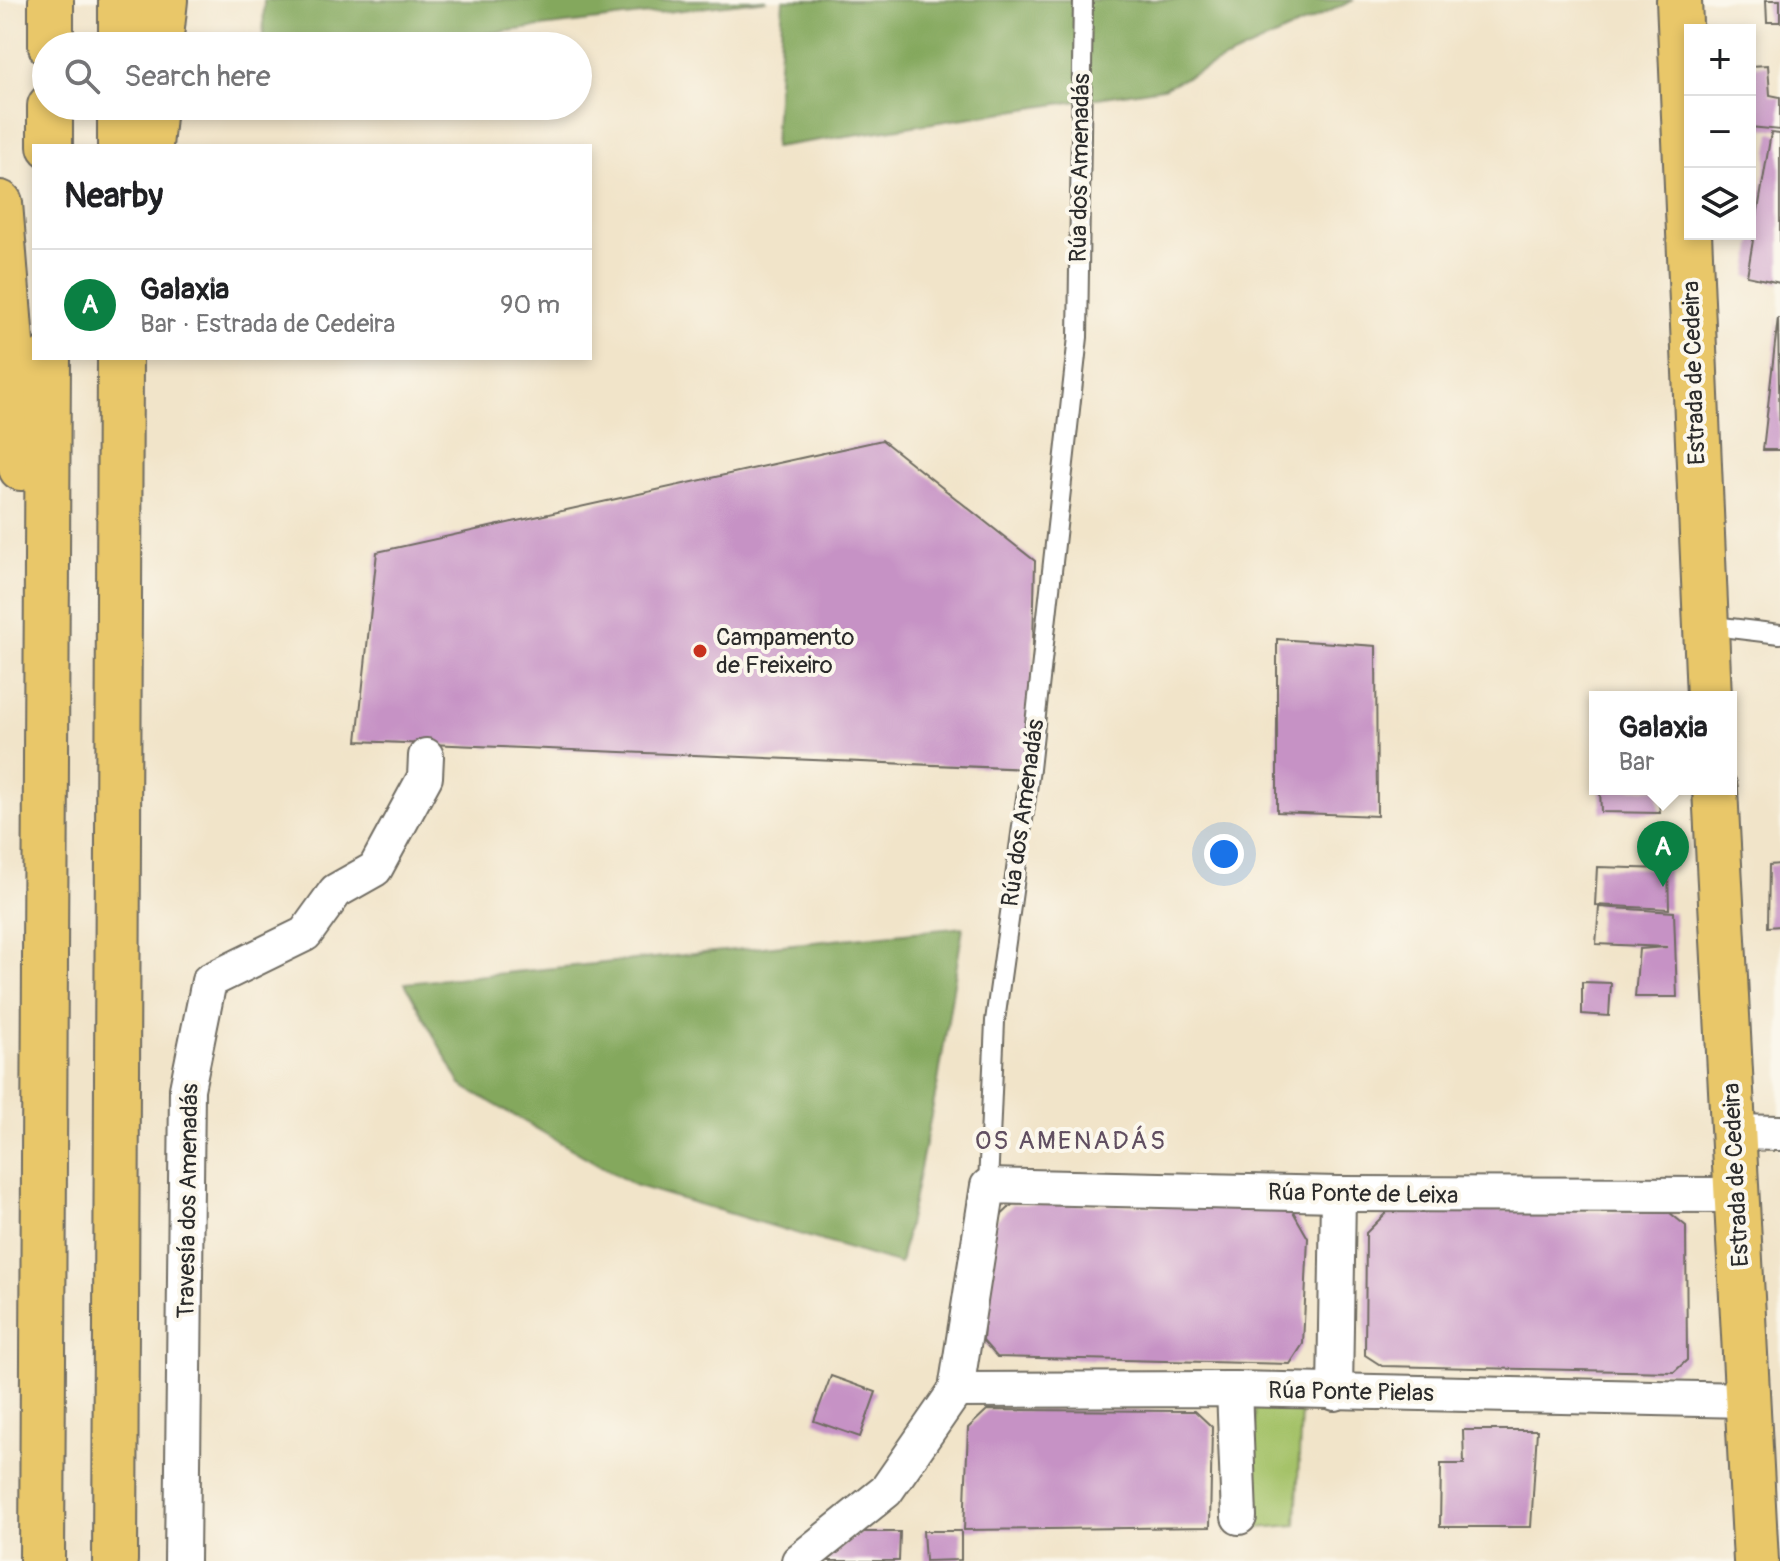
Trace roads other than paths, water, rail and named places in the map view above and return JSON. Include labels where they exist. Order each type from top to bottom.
[{"type":"main road","points":[[51,0],[51,32]]},
{"type":"main road","points":[[121,0],[121,32]]},
{"type":"main road","points":[[162,32],[165,0]]},
{"type":"main road","name":"Estrada de Cedeira","points":[[1679,0],[1709,691]]},
{"type":"main road","points":[[50,120],[50,144]]},
{"type":"main road","points":[[120,120],[120,144]]},
{"type":"main road","points":[[150,144],[153,120]]},
{"type":"main road","points":[[0,203],[34,659],[44,913]]},
{"type":"main road","points":[[42,1561],[48,360]]},
{"type":"main road","points":[[115,1561],[120,360]]},
{"type":"main road","points":[[120,446],[128,360]]},
{"type":"main road","name":"Estrada de Cedeira","points":[[1715,795],[1756,1561]]},
{"type":"street","name":"Travesía dos Amenadás","points":[[182,1561],[187,1089],[209,981],[305,934],[336,891],[375,869],[425,777],[426,756]]},
{"type":"street","points":[[1735,1132],[1780,1133]]},
{"type":"street","name":"Rúa Ponte de Leixa","points":[[988,1186],[1338,1194],[1738,1195]]},
{"type":"street","name":"Rúa dos Amenadás","points":[[799,1561],[886,1491],[956,1390],[988,1186]]},
{"type":"street","points":[[1335,1393],[1338,1194]]},
{"type":"street","points":[[1234,1389],[1239,1517]]},
{"type":"street","name":"Rúa Ponte Pielas","points":[[956,1390],[1234,1389],[1746,1400]]},
{"type":"lane","name":"Rúa dos Amenadás","points":[[988,1186],[995,1021],[1030,769],[1078,337],[1083,0]]},
{"type":"lane","points":[[1705,625],[1780,634]]},
{"type":"place","name":"Campamento de Freixeiro","points":[[700,651]]},
{"type":"place","name":"Galaxia","points":[[1663,887]]},
{"type":"district","name":"OS AMENADÁS","points":[[1071,1141]]}]
